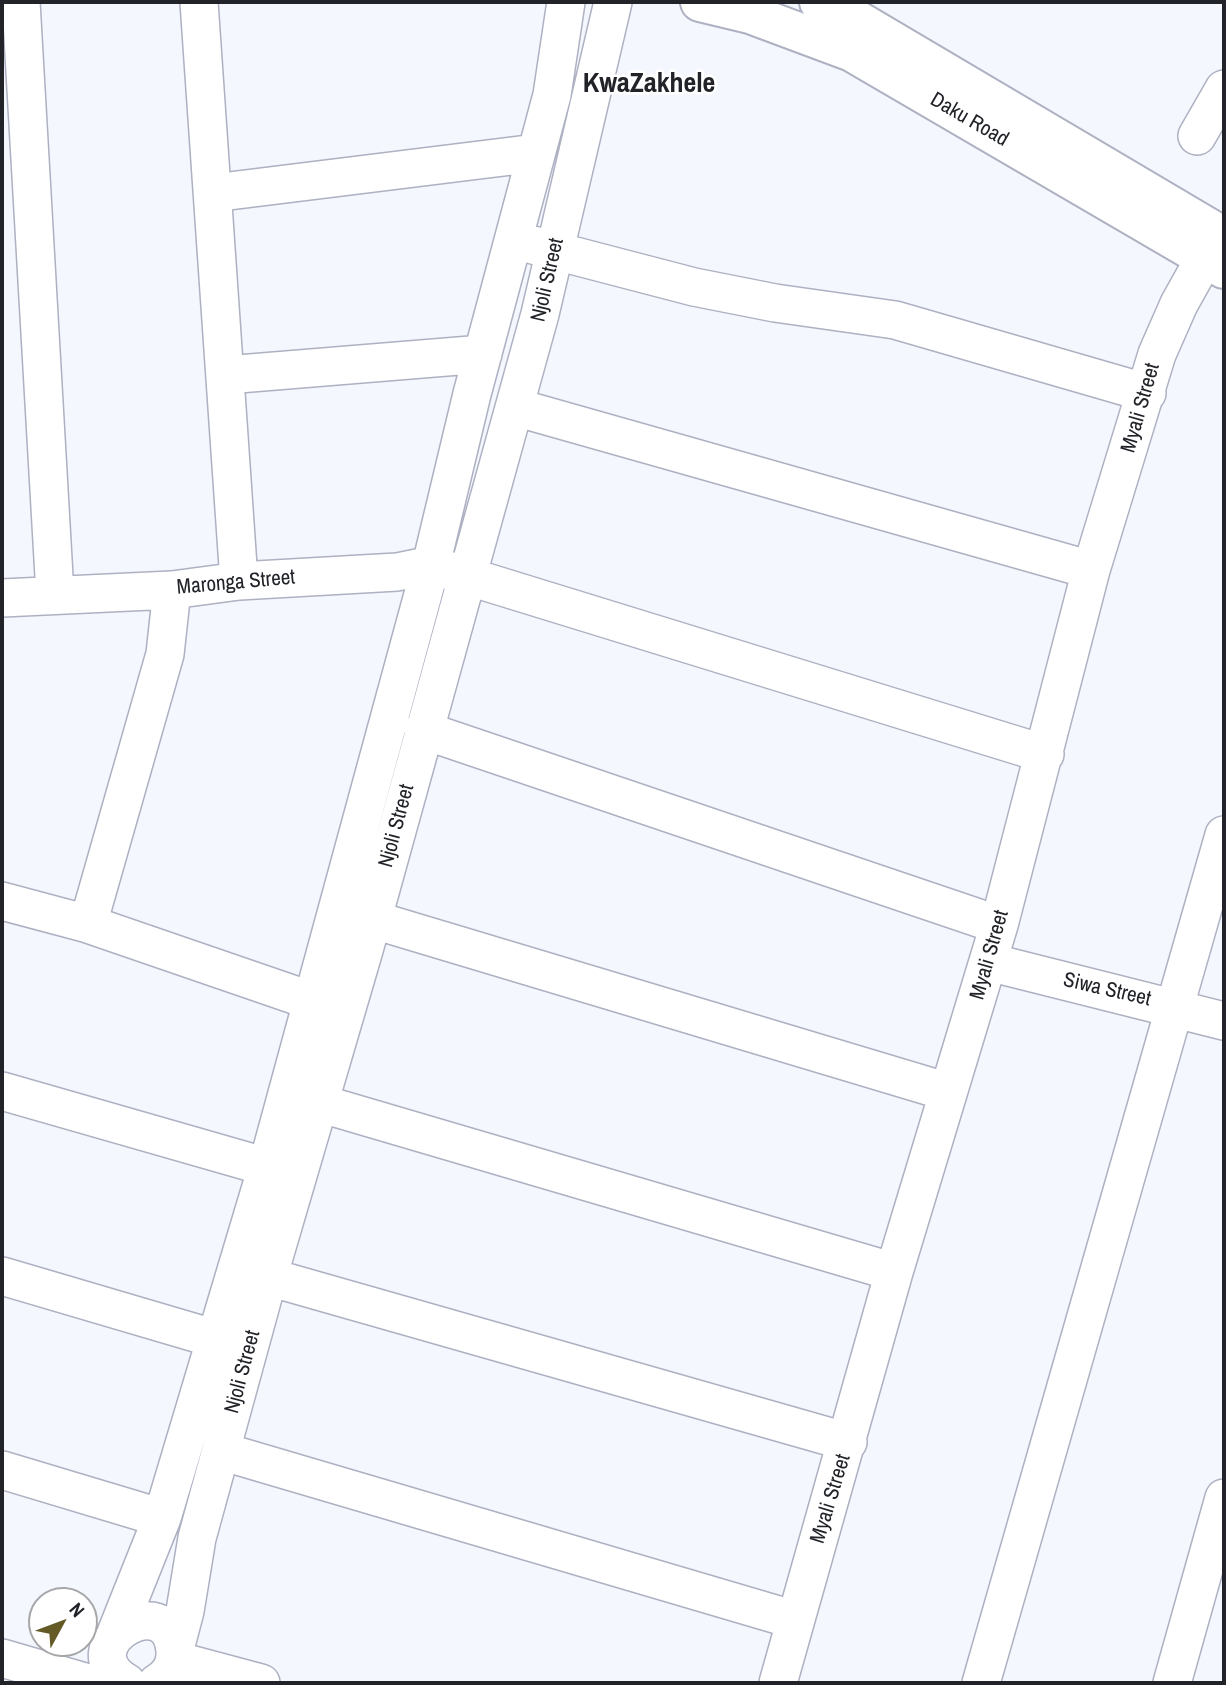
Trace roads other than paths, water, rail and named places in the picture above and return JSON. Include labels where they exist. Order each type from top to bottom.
[{"type":"main road","name":"Daku Road","points":[[700,2],[750,14],[861,25]]},
{"type":"main road","name":"Daku Road","points":[[819,2],[861,25],[1218,249]]},
{"type":"street","points":[[2,3],[18,2],[55,594]]},
{"type":"street","points":[[199,2],[239,581]]},
{"type":"street","name":"Njoli Street","points":[[110,1670],[162,1518],[268,1167],[431,565],[515,240],[552,95],[566,2]]},
{"type":"street","name":"Njoli Street","points":[[167,1671],[185,1612],[197,1538],[515,407],[556,250],[613,2]]},
{"type":"street","points":[[1196,136],[1224,89]]},
{"type":"street","points":[[213,193],[536,153]]},
{"type":"street","points":[[515,240],[694,287],[775,303],[895,320],[1147,393]]},
{"type":"street","name":"Myali Street","points":[[778,1683],[894,1272],[989,962],[1091,570],[1167,331],[1218,249]]},
{"type":"street","points":[[226,375],[484,354]]},
{"type":"street","points":[[515,407],[1091,570]]},
{"type":"street","points":[[431,565],[1045,754]]},
{"type":"street","name":"Maronga Street","points":[[2,598],[172,590],[239,581],[397,572],[431,565]]},
{"type":"street","points":[[88,924],[169,635],[172,590]]},
{"type":"street","points":[[423,730],[999,925]]},
{"type":"street","points":[[981,1683],[1224,835]]},
{"type":"street","points":[[2,901],[88,924],[312,1001]]},
{"type":"street","points":[[372,919],[948,1091]]},
{"type":"street","name":"Siwa Street","points":[[989,962],[1175,1006],[1224,1021]]},
{"type":"street","points":[[2,1091],[268,1167]]},
{"type":"street","points":[[319,1104],[894,1272]]},
{"type":"street","points":[[2,1276],[216,1339]]},
{"type":"street","points":[[269,1277],[848,1442]]},
{"type":"street","points":[[221,1451],[795,1620]]},
{"type":"street","points":[[2,1470],[162,1518]]},
{"type":"street","points":[[1172,1683],[1224,1498]]},
{"type":"street","points":[[2,1658],[110,1670],[134,1622],[156,1624],[165,1630],[167,1671],[261,1683]]},
{"type":"district","name":"KwaZakhele","points":[[649,84]]}]
